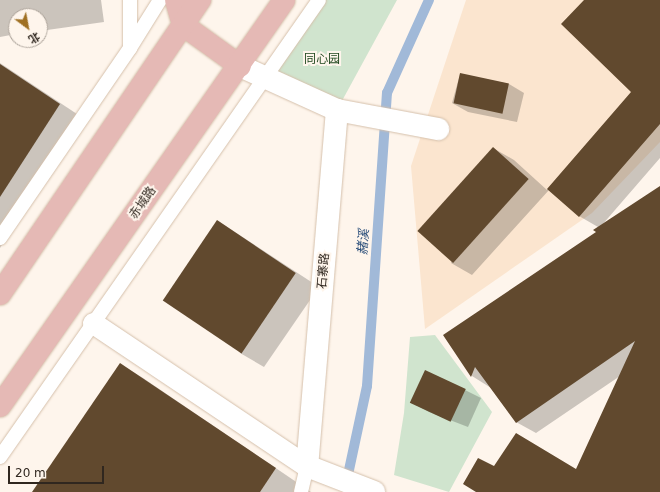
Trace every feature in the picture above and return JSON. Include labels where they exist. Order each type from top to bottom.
[{"type":"main road","points":[[176,0],[183,25],[240,66]]},
{"type":"main road","points":[[0,294],[200,0]]},
{"type":"main road","name":"赤城路","points":[[0,406],[240,66],[284,0]]},
{"type":"street","points":[[240,66],[337,110],[438,129]]},
{"type":"street","name":"石寨路","points":[[307,466],[337,110]]},
{"type":"street","points":[[93,323],[307,466],[374,492]]},
{"type":"lane","points":[[130,0],[130,48]]},
{"type":"lane","points":[[0,238],[130,48],[160,0]]},
{"type":"lane","points":[[0,457],[320,0]]},
{"type":"lane","points":[[300,492],[307,466]]},
{"type":"shaded area","points":[[466,0],[660,0],[660,142],[592,213],[425,329],[411,166]]},
{"type":"green space","name":"同心园","points":[[319,0],[397,0],[337,110],[266,77]]},
{"type":"green space","points":[[435,335],[492,412],[449,492],[394,475],[404,413],[410,337]]},
{"type":"building","points":[[584,0],[660,0],[660,124],[579,217],[547,189],[631,92],[561,24]]},
{"type":"building","points":[[0,64],[60,104],[0,197]]},
{"type":"building","points":[[460,73],[509,83],[502,114],[454,103]]},
{"type":"building","points":[[493,147],[529,179],[453,263],[417,231]]},
{"type":"building","points":[[660,186],[660,492],[476,492],[463,484],[478,458],[494,466],[516,433],[576,469],[635,341],[516,423],[475,367],[471,377],[443,335],[596,232],[593,230]]},
{"type":"building","points":[[217,220],[296,273],[242,354],[163,300]]},
{"type":"building","points":[[120,363],[276,468],[260,492],[32,492]]},
{"type":"building","points":[[425,370],[466,389],[451,422],[410,403]]},
{"type":"waterway","name":"赭溪","points":[[346,484],[367,386],[387,93],[429,0]]}]
